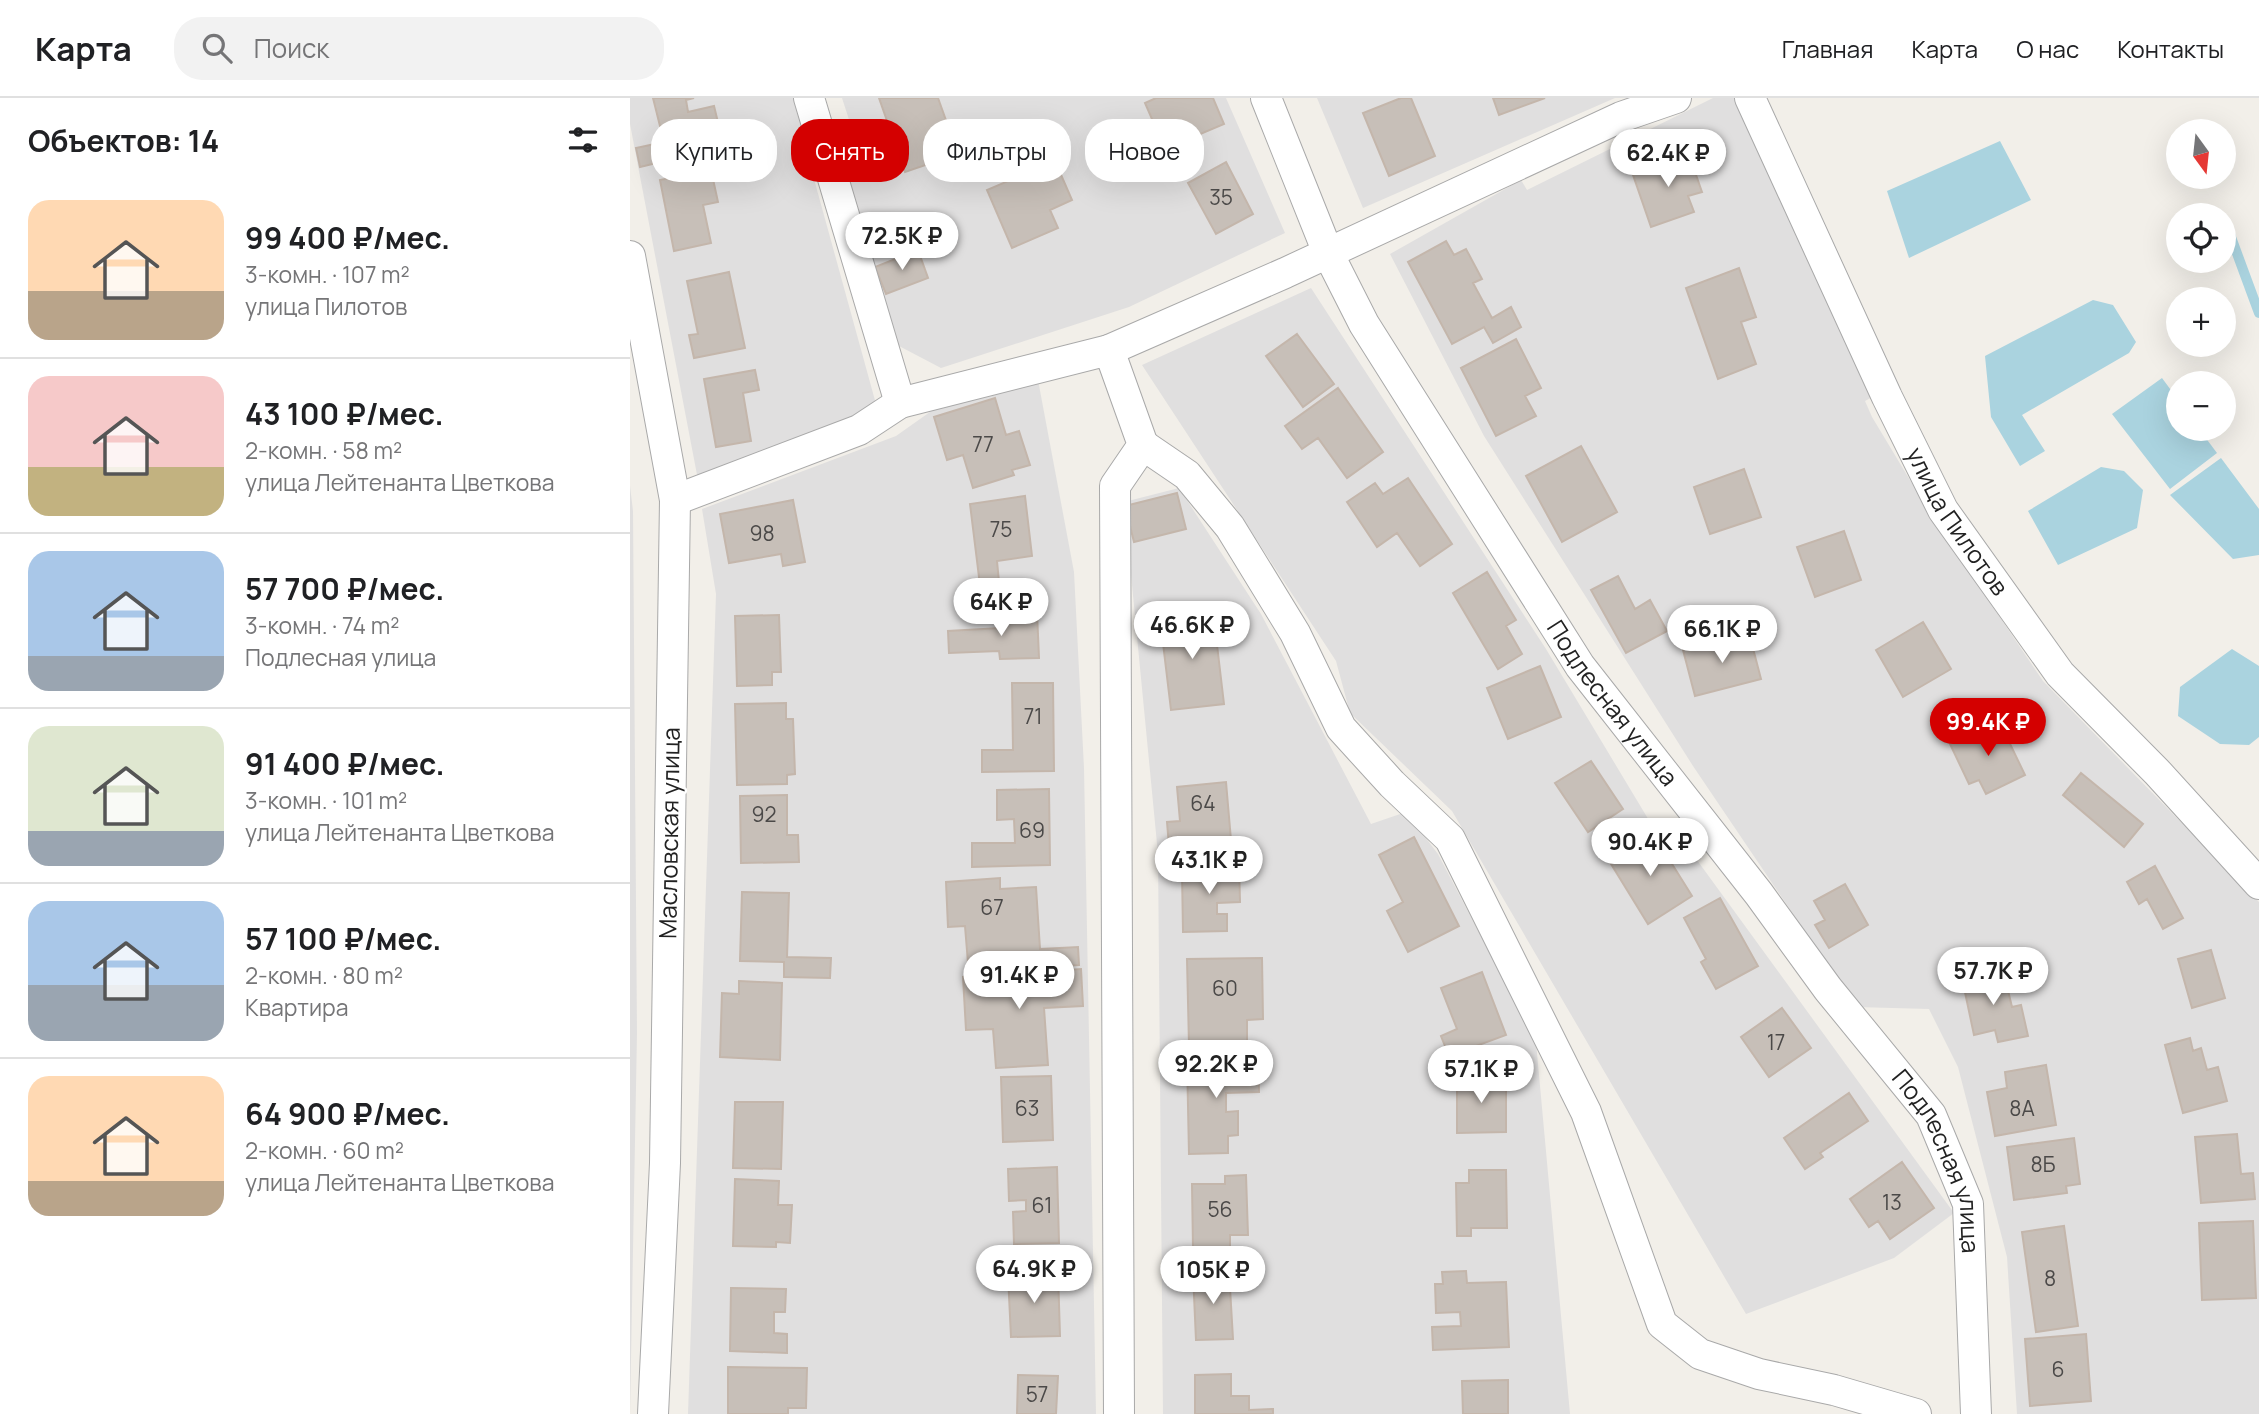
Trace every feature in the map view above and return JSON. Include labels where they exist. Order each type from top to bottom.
[{"type":"street","points":[[809,98],[900,403]]},
{"type":"street","name":"Подлесная улица","points":[[1266,98],[1328,253],[1364,324],[1580,666],[1759,894],[1828,989],[1931,1115],[1968,1204],[1976,1414]]},
{"type":"street","points":[[675,500],[859,430],[900,403],[1109,350],[1328,253],[1621,117],[1676,98]]},
{"type":"street","name":"улица Пилотов","points":[[1750,98],[1886,397],[1942,510],[2060,674],[2157,772],[2259,884]]},
{"type":"street","name":"Масловская улица","points":[[630,256],[675,500],[665,1163],[653,1414]]},
{"type":"street","points":[[1109,350],[1143,445],[1187,475],[1230,527],[1295,633],[1342,729],[1392,784],[1450,839],[1586,1112],[1662,1324],[1700,1354],[1759,1374],[1834,1390],[1916,1414]]},
{"type":"street","points":[[1119,1414],[1115,486],[1143,445]]},
{"type":"shaded area","points":[[630,98],[796,98],[801,119],[791,119],[791,182],[815,182],[876,404],[844,420],[698,480],[630,124]]},
{"type":"shaded area","points":[[842,98],[1226,98],[1285,233],[1129,307],[941,368],[899,346],[847,182],[909,182],[909,119],[849,119]]},
{"type":"shaded area","points":[[1317,98],[1615,98],[1363,208]]},
{"type":"shaded area","points":[[1713,98],[1735,98],[1876,395],[1865,401],[1872,417],[1931,515],[2043,681],[2259,902],[2259,1414],[2017,1414],[2007,1257],[1958,1067],[1929,1009],[1856,1007],[1693,766],[1484,436],[1390,254],[1521,180],[1527,190]]},
{"type":"shaded area","points":[[1311,288],[1546,649],[1656,832],[1670,823],[1954,1213],[1894,1258],[1746,1314],[1452,811],[1350,713],[1336,661],[1142,365]]},
{"type":"shaded area","points":[[1038,380],[1074,572],[1084,768],[1096,1414],[688,1414],[716,594],[702,509],[896,436],[937,407]]},
{"type":"shaded area","points":[[630,486],[633,511],[637,1033],[630,1414]]},
{"type":"shaded area","points":[[1179,488],[1261,614],[1371,824],[1406,812],[1438,854],[1536,1042],[1570,1414],[1163,1414],[1158,854],[1124,502]]},
{"type":"water","points":[[2000,141],[2031,200],[1909,258],[1887,191]]},
{"type":"water","points":[[2093,300],[2113,305],[2136,342],[2129,353],[2022,415],[2045,451],[2020,466],[1991,417],[1985,356]]},
{"type":"water","points":[[2162,378],[2166,383],[2166,441],[2208,441],[2217,453],[2170,489],[2112,414]]},
{"type":"water","points":[[2221,458],[2259,509],[2259,555],[2233,559],[2170,495]]},
{"type":"water","points":[[2101,467],[2124,471],[2143,490],[2137,528],[2058,565],[2028,511]]},
{"type":"water","points":[[2232,649],[2259,666],[2259,737],[2249,745],[2220,744],[2178,716],[2180,687]]},
{"type":"building","points":[[653,98],[694,98],[686,100],[688,112],[714,106],[717,119],[658,119]]},
{"type":"building","points":[[879,98],[938,98],[946,119],[923,119],[923,166],[909,171],[909,119],[886,119]]},
{"type":"building","points":[[1156,98],[1213,98],[1224,124],[1204,132],[1204,119],[1152,119],[1145,103]]},
{"type":"building","points":[[1401,98],[1411,98],[1435,156],[1389,176],[1363,113]]},
{"type":"building","points":[[1493,98],[1545,98],[1499,115]]},
{"type":"building","points":[[651,145],[651,164],[640,167],[636,148]]},
{"type":"building","points":[[1688,152],[1702,192],[1688,196],[1694,212],[1651,227],[1632,172]]},
{"type":"building","points":[[1226,162],[1253,214],[1216,234],[1188,183],[1204,182],[1204,174]]},
{"type":"building","points":[[660,182],[714,182],[718,202],[703,205],[711,243],[674,251]]},
{"type":"building","points":[[1006,182],[1064,182],[1072,200],[1050,210],[1058,228],[1012,248],[987,190]]},
{"type":"building","points":[[1446,241],[1454,255],[1466,249],[1482,279],[1473,283],[1492,318],[1511,307],[1521,327],[1493,343],[1484,327],[1452,344],[1408,262]]},
{"type":"building","points":[[918,250],[928,278],[886,294],[875,267]]},
{"type":"building","points":[[1739,268],[1756,317],[1741,322],[1756,364],[1718,379],[1686,288]]},
{"type":"building","points":[[729,272],[745,348],[694,358],[689,335],[698,334],[687,281]]},
{"type":"building","points":[[1297,334],[1334,384],[1303,407],[1266,356]]},
{"type":"building","points":[[1516,339],[1541,388],[1525,396],[1536,416],[1496,436],[1461,368]]},
{"type":"building","points":[[755,370],[759,390],[743,393],[751,441],[716,447],[704,379]]},
{"type":"building","points":[[1338,388],[1383,452],[1347,478],[1318,438],[1302,449],[1285,426]]},
{"type":"building","points":[[995,398],[1006,435],[1019,431],[1030,465],[1012,470],[1014,475],[973,488],[963,455],[947,460],[934,417]]},
{"type":"building","points":[[1581,446],[1617,512],[1562,542],[1526,476]]},
{"type":"building","points":[[1744,469],[1761,517],[1710,534],[1694,487]]},
{"type":"building","points":[[1408,478],[1452,544],[1420,566],[1397,533],[1377,547],[1347,502],[1375,483],[1383,494]]},
{"type":"building","points":[[1177,493],[1186,529],[1134,542],[1125,506]]},
{"type":"building","points":[[1025,496],[1032,556],[997,561],[999,582],[980,585],[970,504]]},
{"type":"building","points":[[793,500],[805,562],[783,566],[781,554],[729,563],[720,514]]},
{"type":"building","points":[[1844,531],[1861,580],[1815,597],[1797,547]]},
{"type":"building","points":[[1487,572],[1516,620],[1506,626],[1522,654],[1498,669],[1453,593]]},
{"type":"building","points":[[1618,576],[1635,609],[1650,600],[1667,631],[1626,653],[1591,590]]},
{"type":"building","points":[[1213,611],[1224,704],[1171,710],[1160,618]]},
{"type":"building","points":[[1037,612],[1039,658],[1000,659],[999,651],[949,653],[948,631],[1001,628],[1001,613]]},
{"type":"building","points":[[779,615],[781,672],[772,672],[772,685],[737,686],[735,616]]},
{"type":"building","points":[[1923,622],[1951,669],[1903,697],[1876,650]]},
{"type":"building","points":[[1749,633],[1761,679],[1695,696],[1683,650]]},
{"type":"building","points":[[1540,666],[1561,717],[1508,739],[1487,688]]},
{"type":"building","points":[[1012,683],[1053,683],[1054,771],[982,772],[982,750],[1013,750]]},
{"type":"building","points":[[786,703],[786,719],[793,719],[795,774],[787,775],[787,784],[737,785],[735,704]]},
{"type":"building","points":[[1999,721],[2025,775],[1986,794],[1979,780],[1969,784],[1950,744]]},
{"type":"building","points":[[1591,761],[1623,809],[1588,832],[1555,783]]},
{"type":"building","points":[[2081,773],[2143,824],[2124,847],[2063,795]]},
{"type":"building","points":[[1226,782],[1231,840],[1169,846],[1167,822],[1180,821],[1177,787]]},
{"type":"building","points":[[1049,789],[1050,865],[972,867],[972,843],[1015,843],[1014,819],[997,820],[997,790]]},
{"type":"building","points":[[787,795],[787,835],[798,835],[799,862],[741,863],[740,796]]},
{"type":"building","points":[[1652,832],[1692,896],[1648,924],[1608,859]]},
{"type":"building","points":[[1414,837],[1459,926],[1408,952],[1387,911],[1403,902],[1379,855]]},
{"type":"building","points":[[1199,863],[1239,863],[1240,902],[1217,903],[1217,914],[1227,914],[1227,931],[1183,932],[1182,872],[1199,872]]},
{"type":"building","points":[[2155,866],[2183,918],[2163,929],[2147,899],[2139,904],[2127,882]]},
{"type":"building","points":[[1000,878],[1000,889],[1036,887],[1040,949],[1078,947],[1079,965],[1016,968],[1016,960],[968,963],[965,926],[948,927],[946,882]]},
{"type":"building","points":[[1845,884],[1868,925],[1829,948],[1815,925],[1825,920],[1814,901]]},
{"type":"building","points":[[742,892],[789,893],[787,957],[831,958],[830,978],[784,977],[784,962],[740,961]]},
{"type":"building","points":[[1720,898],[1758,966],[1716,989],[1701,962],[1706,959],[1684,918]]},
{"type":"building","points":[[2211,950],[2225,998],[2192,1008],[2178,959]]},
{"type":"building","points":[[1262,958],[1263,1019],[1247,1020],[1247,1044],[1189,1045],[1187,959]]},
{"type":"building","points":[[1081,969],[1083,1006],[1044,1008],[1048,1065],[996,1068],[993,1029],[966,1030],[963,977]]},
{"type":"building","points":[[2003,970],[2012,1007],[2021,1005],[2028,1036],[1998,1042],[1995,1030],[1974,1035],[1962,978]]},
{"type":"building","points":[[1482,972],[1506,1035],[1449,1056],[1441,1036],[1457,1029],[1441,988]]},
{"type":"building","points":[[739,981],[782,983],[780,1060],[720,1057],[722,993],[739,994]]},
{"type":"building","points":[[1782,1008],[1811,1048],[1769,1077],[1741,1037]]},
{"type":"building","points":[[2190,1038],[2193,1051],[2201,1048],[2207,1070],[2218,1067],[2227,1101],[2183,1113],[2165,1045]]},
{"type":"building","points":[[1258,1057],[1259,1092],[1226,1093],[1226,1112],[1238,1111],[1238,1135],[1228,1136],[1228,1153],[1189,1154],[1187,1058]]},
{"type":"building","points":[[2046,1065],[2056,1125],[1995,1136],[1987,1092],[2007,1088],[2005,1072]]},
{"type":"building","points":[[1051,1076],[1053,1140],[1003,1142],[1001,1077]]},
{"type":"building","points":[[1457,1078],[1506,1078],[1506,1132],[1457,1133]]},
{"type":"building","points":[[1849,1093],[1868,1121],[1820,1153],[1823,1157],[1805,1169],[1784,1138]]},
{"type":"building","points":[[735,1102],[783,1102],[781,1169],[733,1168]]},
{"type":"building","points":[[2237,1134],[2241,1174],[2253,1173],[2255,1199],[2201,1203],[2195,1137]]},
{"type":"building","points":[[2074,1138],[2080,1184],[2066,1186],[2067,1193],[2014,1200],[2007,1147]]},
{"type":"building","points":[[1902,1162],[1934,1208],[1890,1239],[1878,1221],[1869,1227],[1850,1199]]},
{"type":"building","points":[[1057,1167],[1059,1243],[1014,1244],[1013,1212],[1026,1211],[1026,1200],[1009,1201],[1008,1169]]},
{"type":"building","points":[[1469,1170],[1506,1170],[1507,1228],[1471,1228],[1471,1236],[1457,1236],[1456,1183],[1469,1183]]},
{"type":"building","points":[[1246,1175],[1248,1235],[1230,1235],[1230,1247],[1193,1248],[1192,1184],[1225,1184],[1225,1176]]},
{"type":"building","points":[[735,1179],[779,1181],[778,1205],[792,1205],[790,1243],[776,1242],[776,1247],[733,1246]]},
{"type":"building","points":[[2253,1221],[2256,1298],[2202,1300],[2199,1223]]},
{"type":"building","points":[[2064,1226],[2078,1326],[2036,1332],[2022,1232]]},
{"type":"building","points":[[1229,1271],[1233,1339],[1196,1340],[1193,1273]]},
{"type":"building","points":[[1466,1271],[1467,1283],[1506,1282],[1509,1347],[1433,1350],[1432,1327],[1461,1326],[1460,1312],[1436,1313],[1435,1284],[1443,1284],[1442,1272]]},
{"type":"building","points":[[1058,1273],[1060,1336],[1011,1337],[1008,1275]]},
{"type":"building","points":[[731,1288],[786,1289],[785,1312],[774,1312],[774,1333],[787,1334],[787,1353],[730,1351]]},
{"type":"building","points":[[2086,1334],[2091,1401],[2030,1406],[2025,1339]]},
{"type":"building","points":[[728,1367],[807,1368],[806,1408],[788,1408],[788,1414],[728,1414]]},
{"type":"building","points":[[1231,1374],[1231,1396],[1249,1396],[1249,1410],[1273,1409],[1273,1414],[1195,1414],[1195,1375]]},
{"type":"building","points":[[1018,1375],[1058,1376],[1056,1414],[1017,1414]]},
{"type":"building","points":[[1508,1380],[1508,1414],[1463,1414],[1462,1381]]},
{"type":"waterway","points":[[2236,251],[2259,313]]}]
